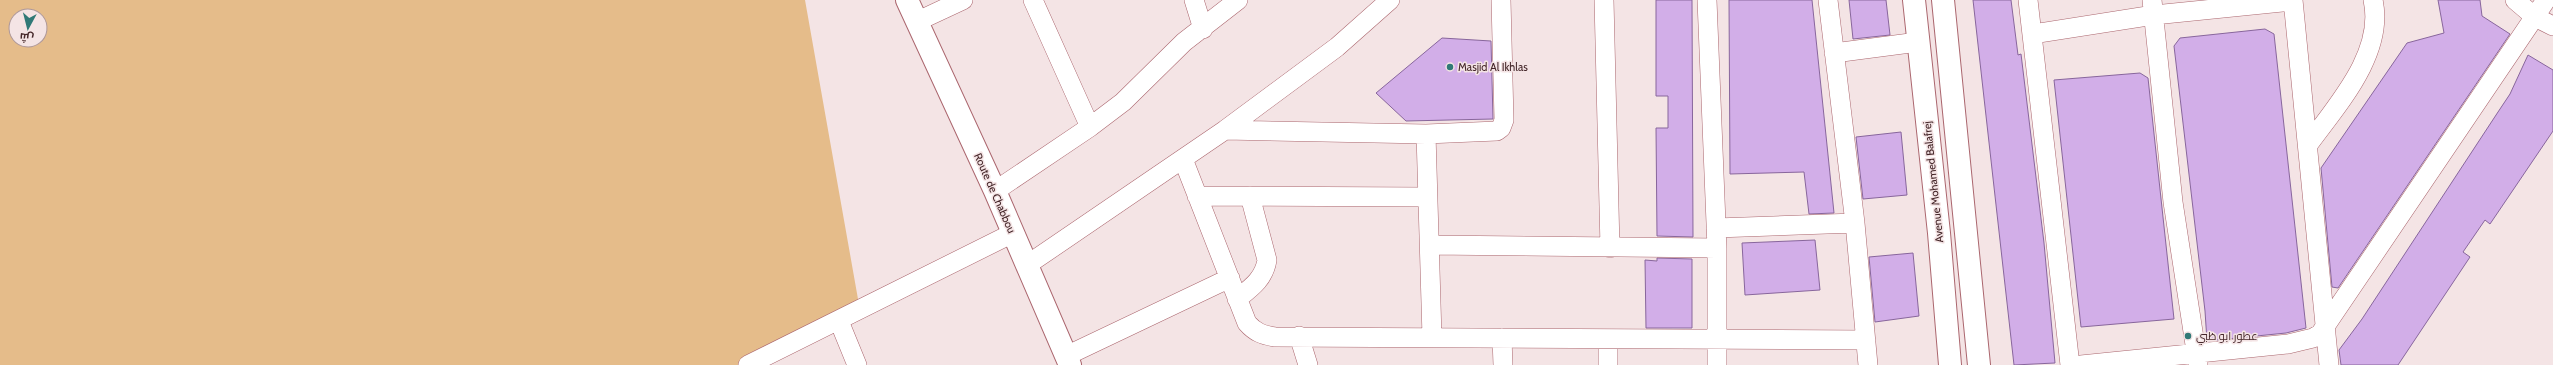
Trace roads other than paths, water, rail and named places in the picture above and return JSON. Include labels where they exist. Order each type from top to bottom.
[{"type":"street","name":"Route de Chabbou","points":[[907,0],[918,21],[995,191],[1068,361]]},
{"type":"street","points":[[918,21],[963,0]]},
{"type":"street","points":[[1033,0],[1090,127]]},
{"type":"street","points":[[1194,0],[1203,29]]},
{"type":"street","points":[[995,191],[1090,127],[1145,82],[1184,42],[1203,29],[1238,0]]},
{"type":"street","points":[[1027,265],[1225,130],[1337,47],[1390,0]]},
{"type":"street","points":[[1225,130],[1426,134],[1493,132],[1501,128],[1504,120],[1501,0]]},
{"type":"street","points":[[1604,0],[1610,248]]},
{"type":"street","points":[[1707,0],[1717,248],[1717,365]]},
{"type":"street","points":[[1828,0],[1855,223],[1868,365]]},
{"type":"street","name":"Avenue Mohamed Balafrej","points":[[1914,0],[1940,240],[1950,365]]},
{"type":"street","points":[[1943,0],[1979,365]]},
{"type":"street","points":[[2028,0],[2070,365]]},
{"type":"street","points":[[2032,34],[2153,8],[2293,0],[2329,365]]},
{"type":"street","points":[[2308,145],[2359,75],[2374,29],[2373,0]]},
{"type":"street","points":[[2515,0],[2535,18],[2553,26]]},
{"type":"street","points":[[2081,365],[2197,359],[2303,341],[2313,338],[2326,328],[2546,0]]},
{"type":"street","points":[[2153,8],[2173,202],[2197,359]]},
{"type":"street","points":[[1834,53],[1918,42]]},
{"type":"street","points":[[1426,134],[1432,337]]},
{"type":"street","points":[[1183,159],[1230,278],[1246,323],[1254,331],[1275,337],[1866,340]]},
{"type":"street","points":[[1197,196],[1427,197]]},
{"type":"street","points":[[1237,299],[1258,281],[1265,270],[1267,260],[1250,196]]},
{"type":"street","points":[[1716,228],[1855,223]]},
{"type":"street","points":[[748,365],[1013,233]]},
{"type":"street","points":[[1430,245],[1717,248]]},
{"type":"street","points":[[1068,361],[1230,278]]},
{"type":"street","points":[[839,321],[857,365]]},
{"type":"street","points":[[1299,336],[1308,365]]},
{"type":"street","points":[[1502,338],[1503,365]]},
{"type":"street","points":[[1608,339],[1608,365]]},
{"type":"place","name":"Masjid Al Ikhlas","points":[[1450,67]]},
{"type":"place","name":"عطور ابو ظبي","points":[[2188,336]]}]
